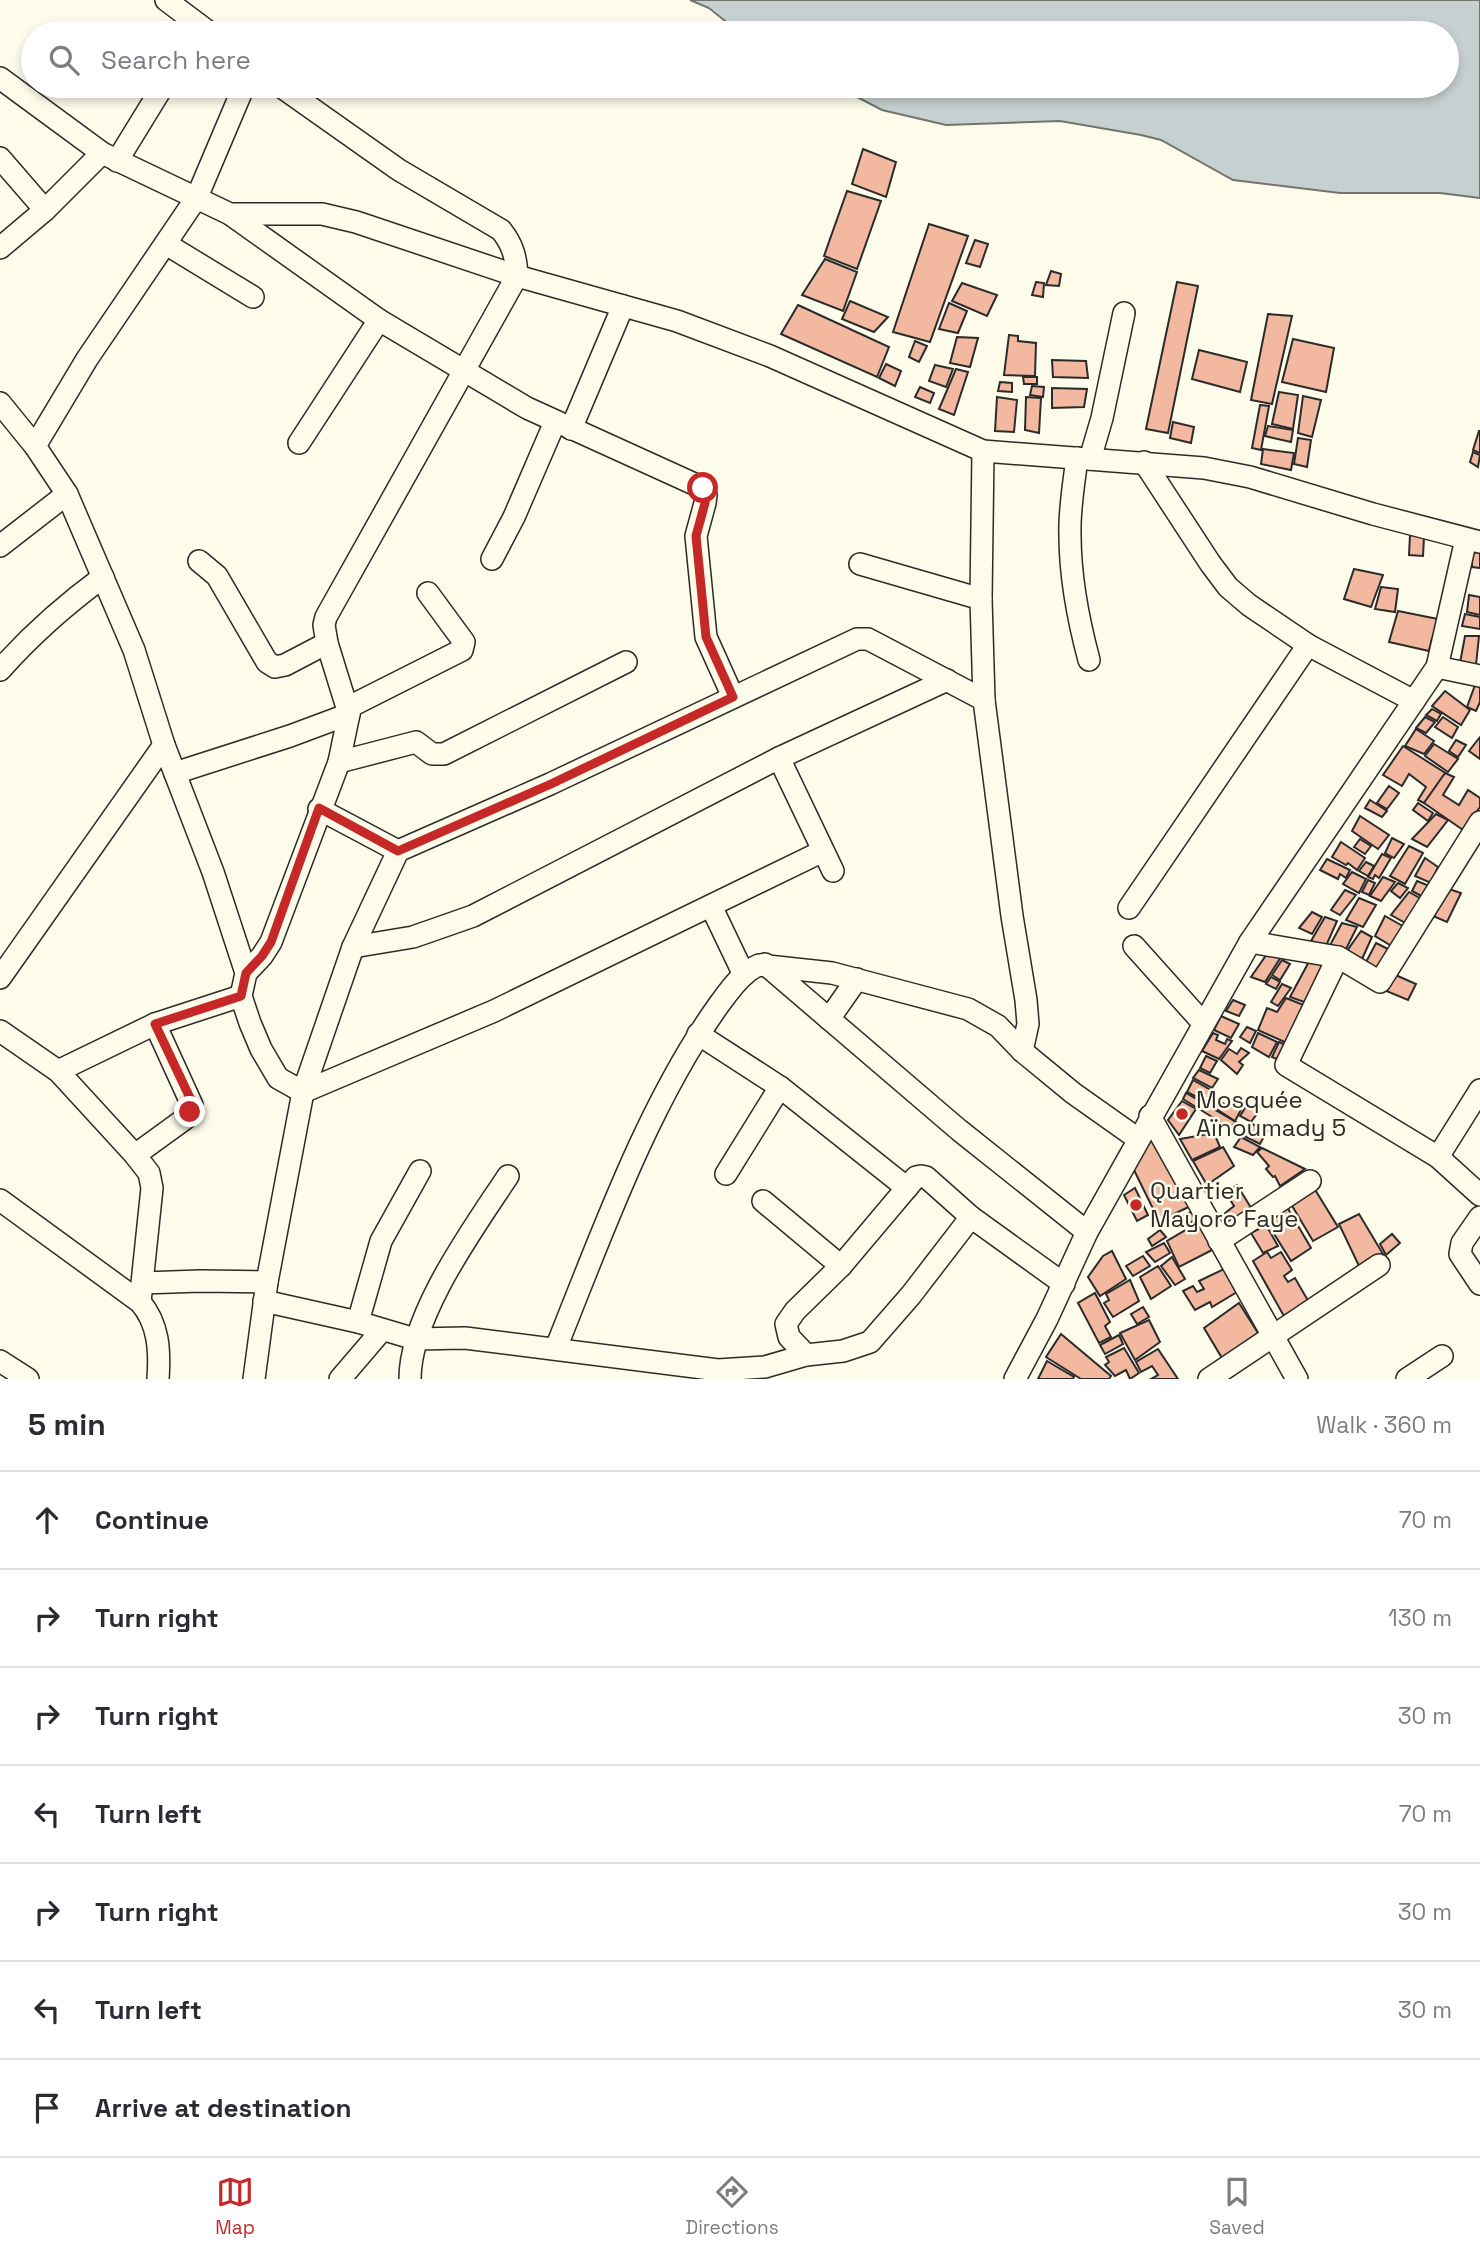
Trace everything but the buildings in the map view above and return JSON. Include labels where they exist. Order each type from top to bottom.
[{"type":"street","points":[[166,0],[190,21]]},
{"type":"street","points":[[0,78],[21,93]]},
{"type":"street","points":[[28,98],[110,157],[230,214],[379,320],[464,372],[527,408],[703,488],[705,503],[696,536],[706,637],[733,697]]},
{"type":"street","points":[[0,248],[110,157],[154,98]]},
{"type":"street","points":[[35,446],[87,359],[197,197],[239,98]]},
{"type":"street","points":[[246,973],[271,942],[319,808],[339,762],[348,711],[327,643],[324,625],[326,617],[517,276],[511,242],[501,230],[399,170],[297,98]]},
{"type":"street","points":[[0,158],[45,210]]},
{"type":"street","points":[[230,214],[322,214],[356,222],[517,276],[677,321],[769,356],[983,450],[1204,468],[1250,477],[1373,514],[1473,540],[1437,667],[1250,942],[1087,1231],[1064,1284],[1015,1379]]},
{"type":"street","points":[[166,244],[253,297]]},
{"type":"street","points":[[492,559],[623,306]]},
{"type":"street","points":[[1089,660],[1080,625],[1072,573],[1070,532],[1083,458],[1102,418],[1124,313]]},
{"type":"street","points":[[299,443],[379,320]]},
{"type":"street","points":[[2,409],[35,446],[67,494],[134,650],[164,745],[213,872],[246,973],[241,996],[261,1049],[278,1078],[303,1092]]},
{"type":"street","points":[[983,450],[981,599],[984,700],[1012,916],[1026,1000],[1028,1024],[1022,1051]]},
{"type":"street","points":[[1144,462],[1228,587],[1249,605],[1308,645],[1414,701]]},
{"type":"street","points":[[0,546],[67,494]]},
{"type":"street","points":[[199,562],[216,576],[267,662],[275,667],[285,665],[327,643]]},
{"type":"street","points":[[860,564],[981,599]]},
{"type":"street","points":[[0,670],[36,631],[103,577]]},
{"type":"street","points":[[175,774],[290,736],[348,711],[462,650],[464,642],[428,593]]},
{"type":"street","points":[[254,1379],[266,1292],[303,1092],[353,947],[398,851],[551,784],[862,638],[984,700]]},
{"type":"street","points":[[1129,908],[1308,645]]},
{"type":"street","points":[[339,762],[416,742],[432,754],[444,754],[626,663]]},
{"type":"street","points":[[1437,667],[1480,676]]},
{"type":"street","points":[[353,947],[413,937],[472,916],[779,758],[947,680]]},
{"type":"street","points":[[0,978],[164,745]]},
{"type":"street","points":[[779,758],[833,871]]},
{"type":"street","points":[[319,808],[398,851]]},
{"type":"street","points":[[1250,942],[1338,957],[1380,982],[1472,853],[1480,822]]},
{"type":"street","points":[[303,1092],[494,1011],[823,851]]},
{"type":"street","points":[[711,906],[744,975]]},
{"type":"street","points":[[1135,946],[1203,1023]]},
{"type":"street","points":[[1338,957],[1286,1065],[1438,1157],[1480,1195]]},
{"type":"street","points":[[556,1348],[646,1133],[698,1034],[729,992],[753,967],[765,964],[832,973],[968,1009],[998,1026],[1022,1051],[1073,1093],[1138,1139]]},
{"type":"street","points":[[765,964],[959,1130],[1087,1231]]},
{"type":"street","points":[[829,1018],[857,979]]},
{"type":"street","points":[[58,1071],[155,1024],[241,996]]},
{"type":"street","points":[[135,1155],[186,1118],[192,1105],[155,1024]]},
{"type":"street","points":[[0,1031],[58,1071],[149,1173],[152,1188],[141,1293],[156,1329],[160,1359],[158,1379]]},
{"type":"street","points":[[698,1034],[780,1087],[907,1188]]},
{"type":"street","points":[[726,1174],[780,1087]]},
{"type":"street","points":[[1438,1157],[1480,1090]]},
{"type":"street","points":[[1150,1116],[1297,1379]]},
{"type":"street","points":[[358,1322],[381,1241],[420,1171]]},
{"type":"street","points":[[806,1355],[789,1337],[786,1324],[795,1311],[841,1266],[916,1177],[921,1175],[971,1217],[1064,1284]]},
{"type":"street","points":[[410,1379],[415,1339],[448,1270],[469,1233],[508,1176]]},
{"type":"street","points":[[1219,1241],[1310,1181]]},
{"type":"street","points":[[0,1200],[141,1293],[200,1281],[266,1292],[415,1339],[465,1338],[718,1370],[765,1367],[806,1355],[843,1350],[870,1342],[911,1295],[971,1217]]},
{"type":"street","points":[[763,1201],[841,1266]]},
{"type":"street","points":[[1480,1217],[1462,1243],[1460,1254],[1480,1284]]},
{"type":"street","points":[[1209,1379],[1379,1265]]},
{"type":"street","points":[[340,1379],[382,1330]]},
{"type":"street","points":[[1407,1379],[1442,1356]]},
{"type":"street","points":[[0,1361],[28,1379]]},
{"type":"shaded area","points":[[690,0],[1480,0],[1480,198],[1440,193],[1340,193],[1233,180],[1161,140],[1141,135],[1060,121],[946,125],[882,110],[859,98],[1459,98],[1459,21],[725,21],[709,8]]},
{"type":"place","name":"Mosquée Aïnoumady 5","points":[[1182,1114]]},
{"type":"place","name":"Quartier Mayoro Faye","points":[[1136,1205]]},
{"type":"route","points":[[190,1112],[191,1100],[155,1024],[241,996],[246,973],[271,942],[319,808],[398,851],[551,784],[733,697],[706,637],[696,536],[705,503],[703,488]]}]
